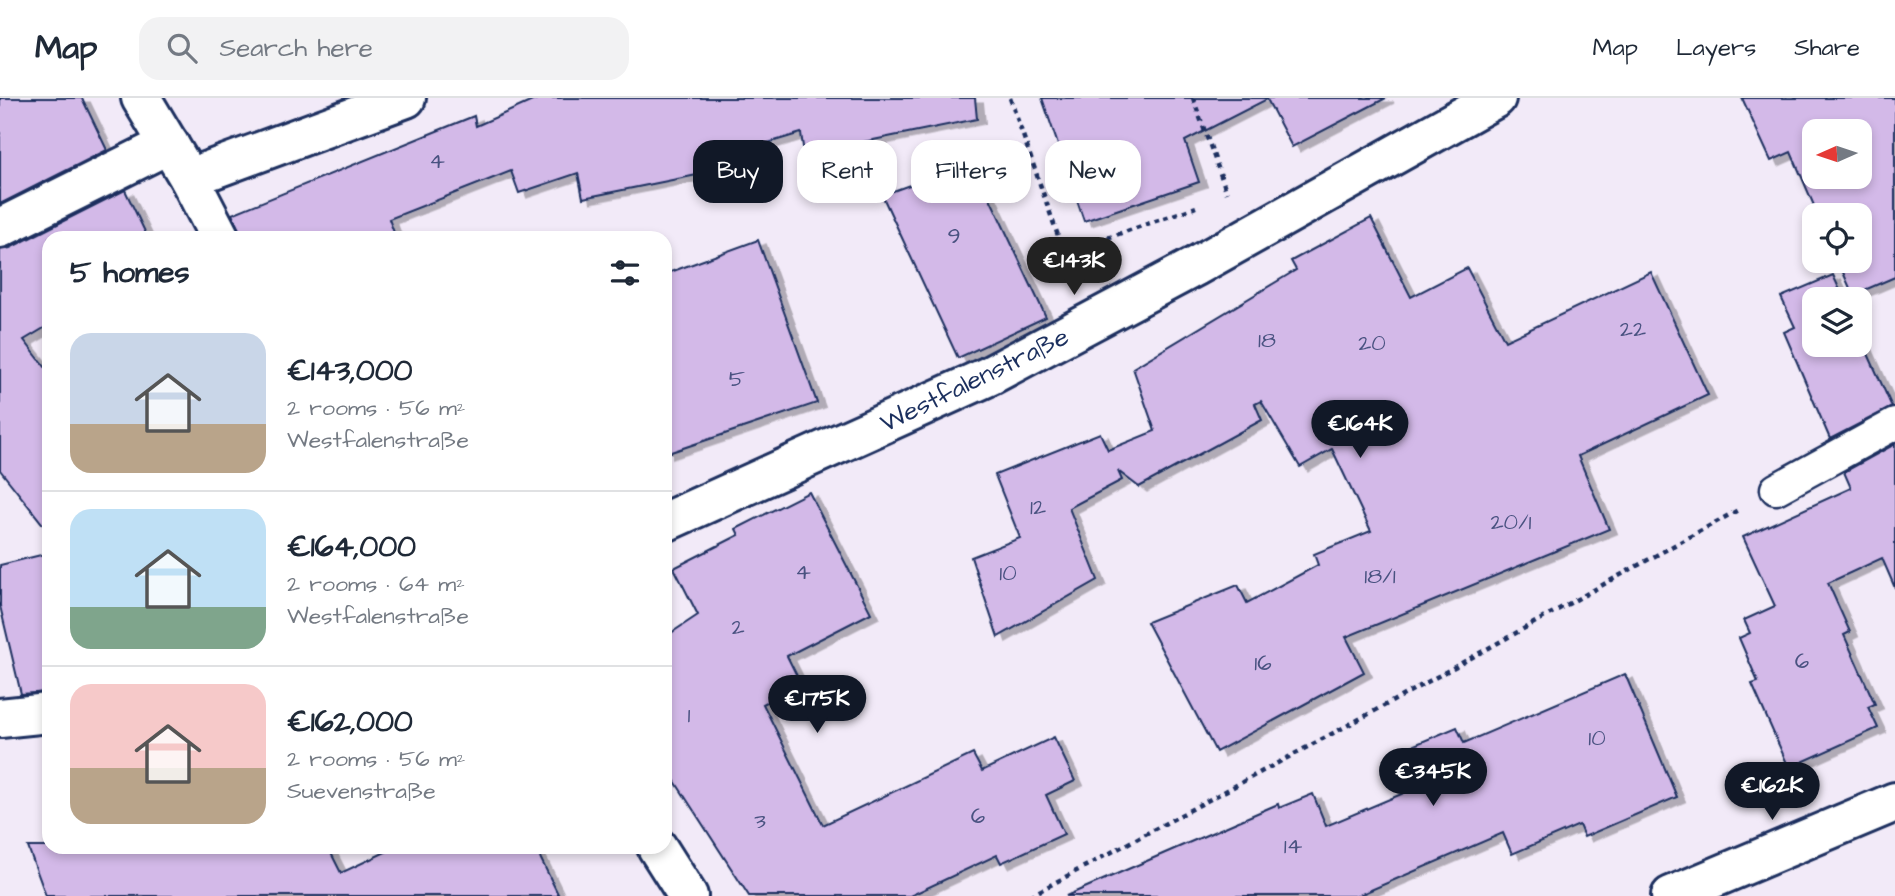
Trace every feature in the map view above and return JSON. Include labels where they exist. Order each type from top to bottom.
[{"type":"main road","points":[[141,98],[190,178],[216,231]]},
{"type":"main road","points":[[190,178],[406,98]]},
{"type":"main road","name":"Westfalenstraße","points":[[672,519],[989,376],[1196,266],[1496,98]]},
{"type":"main road","points":[[0,228],[169,144]]},
{"type":"main road","points":[[0,718],[42,714]]},
{"type":"main road","points":[[1671,896],[1895,802]]},
{"type":"main road","points":[[661,854],[688,896]]},
{"type":"lane","points":[[1776,489],[1895,424]]},
{"type":"path","points":[[1010,98],[1064,253],[1202,205]]},
{"type":"path","points":[[1193,98],[1228,195]]},
{"type":"path","points":[[1084,246],[1090,260]]},
{"type":"path","points":[[1030,896],[1404,695],[1776,489]]},
{"type":"building","points":[[0,98],[82,98],[107,150],[0,204]]},
{"type":"building","points":[[539,98],[975,98],[977,119],[873,140],[802,140],[801,133],[778,140],[693,140],[693,176],[583,198],[578,173],[519,193],[511,171],[389,219],[393,231],[239,231],[232,214],[474,116],[476,126]]},
{"type":"building","points":[[1042,98],[1386,98],[1292,147],[1267,99],[1185,141],[1199,182],[1141,202],[1141,140],[1056,140]]},
{"type":"building","points":[[1742,98],[1895,98],[1895,277],[1872,287],[1849,287],[1843,273],[1872,273],[1872,203],[1813,203],[1807,189],[1872,189],[1872,119],[1802,119],[1802,178],[1791,152],[1771,161]]},
{"type":"building","points":[[911,184],[911,203],[992,203],[1046,317],[958,358],[886,203],[897,203],[897,190]]},
{"type":"building","points":[[125,190],[145,231],[44,231]]},
{"type":"building","points":[[1078,203],[1137,203],[1084,221]]},
{"type":"building","points":[[1371,218],[1411,297],[1467,268],[1505,341],[1651,272],[1708,395],[1578,456],[1609,529],[1346,637],[1364,672],[1216,752],[1147,622],[1238,585],[1247,603],[1318,565],[1314,554],[1371,531],[1332,449],[1300,467],[1261,401],[1255,404],[1262,420],[1139,487],[1118,471],[1122,480],[1069,508],[1098,580],[998,637],[971,557],[1020,538],[995,475],[1100,433],[1108,450],[1155,431],[1133,368],[1296,270],[1291,261]]},
{"type":"building","points":[[42,232],[42,329],[24,340],[42,363],[42,523],[0,470],[0,250],[10,248]]},
{"type":"building","points":[[758,240],[817,403],[672,452],[672,271]]},
{"type":"building","points":[[1833,275],[1838,287],[1805,287]]},
{"type":"building","points":[[1802,288],[1802,357],[1869,357],[1892,407],[1830,439],[1784,332],[1795,327],[1781,297]]},
{"type":"building","points":[[1895,444],[1895,588],[1882,558],[1828,583],[1850,632],[1844,635],[1875,704],[1868,707],[1878,728],[1789,768],[1752,684],[1758,682],[1739,638],[1750,633],[1744,620],[1775,606],[1743,537],[1851,488],[1844,472]]},
{"type":"building","points":[[809,492],[871,613],[787,656],[801,684],[763,704],[823,825],[973,754],[982,771],[1054,737],[1075,781],[1046,795],[1064,834],[1001,863],[997,855],[910,896],[749,896],[672,777],[672,632],[698,615],[674,568],[739,535],[736,529]]},
{"type":"building","points":[[42,555],[42,692],[21,694],[0,606],[0,565]]},
{"type":"building","points":[[1625,674],[1677,797],[1584,837],[1579,825],[1512,854],[1503,833],[1357,896],[1066,896],[1278,804],[1279,808],[1313,794],[1326,826],[1404,793],[1388,756],[1457,727],[1464,743]]},
{"type":"building","points":[[28,847],[42,847],[42,854],[332,854],[341,873],[381,854],[538,854],[559,896],[46,896]]}]
